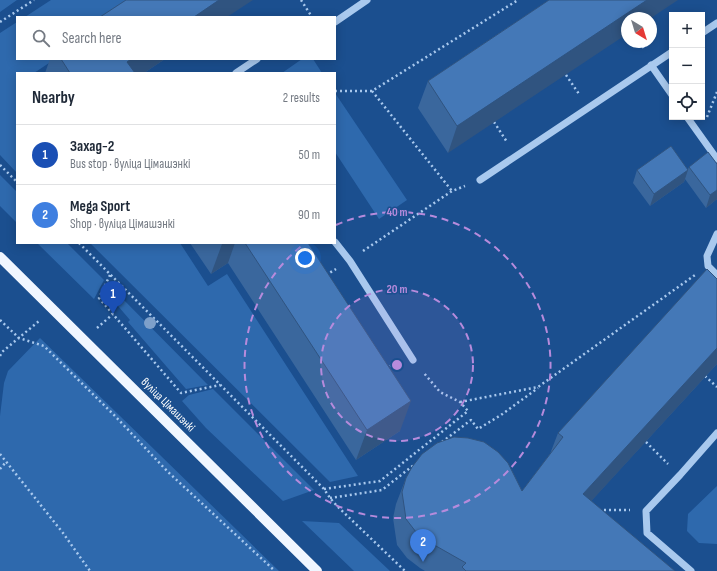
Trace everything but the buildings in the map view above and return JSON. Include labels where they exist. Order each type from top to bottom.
[{"type":"main road","name":"вуліца Цімашэнкі","points":[[0,256],[317,571]]},
{"type":"lane","points":[[336,21],[367,0]]},
{"type":"lane","points":[[705,31],[717,23]]},
{"type":"lane","points":[[480,180],[669,54]]},
{"type":"lane","points":[[238,72],[256,60]]},
{"type":"lane","points":[[652,65],[669,90]]},
{"type":"lane","points":[[690,120],[717,159]]},
{"type":"lane","points":[[717,234],[707,256],[708,266],[717,275]]},
{"type":"lane","points":[[336,243],[350,261],[413,360]]},
{"type":"lane","points":[[691,571],[647,532],[646,511],[717,433]]},
{"type":"path","points":[[0,22],[34,0]]},
{"type":"path","points":[[301,0],[311,16]]},
{"type":"path","points":[[336,92],[372,91],[518,0]]},
{"type":"path","points":[[566,74],[588,108]]},
{"type":"path","points":[[325,276],[350,261],[452,191],[372,91]]},
{"type":"path","points":[[700,134],[717,92]]},
{"type":"path","points":[[494,122],[516,156]]},
{"type":"path","points":[[0,165],[16,181]]},
{"type":"path","points":[[80,244],[324,489],[330,498],[405,571]]},
{"type":"path","points":[[441,443],[471,420],[478,429],[508,410],[708,266]]},
{"type":"path","points":[[110,275],[99,298],[181,393],[220,385]]},
{"type":"path","points":[[0,356],[2,352],[53,309]]},
{"type":"path","points":[[0,320],[19,338],[44,346],[115,416],[168,472],[276,571]]},
{"type":"path","points":[[385,369],[408,354]]},
{"type":"path","points":[[324,489],[380,481],[468,411],[460,402],[440,392],[413,360]]},
{"type":"path","points":[[705,376],[717,387]]},
{"type":"path","points":[[460,402],[538,387]]},
{"type":"path","points":[[646,442],[680,475]]},
{"type":"path","points":[[0,454],[63,533],[90,571]]},
{"type":"path","points":[[0,469],[6,462]]},
{"type":"path","points":[[330,498],[382,490],[417,462]]},
{"type":"path","points":[[592,510],[646,511]]},
{"type":"shaded area","points":[[0,0],[17,0],[0,12]]},
{"type":"shaded area","points":[[51,0],[144,0],[120,16],[27,16]]},
{"type":"shaded area","points":[[16,23],[16,60],[54,60],[36,72],[16,72],[16,172],[0,155],[0,33]]},
{"type":"shaded area","points":[[301,60],[314,60],[321,72],[283,72]]},
{"type":"shaded area","points":[[336,94],[407,200],[379,219],[336,154]]},
{"type":"shaded area","points":[[0,175],[16,191],[16,222],[0,206]]},
{"type":"shaded area","points":[[38,244],[68,244],[104,280],[94,299]]},
{"type":"shaded area","points":[[91,244],[181,244],[208,286],[227,274],[358,476],[330,482]]},
{"type":"shaded area","points":[[110,286],[208,385],[186,389],[128,322],[130,320],[106,292]]},
{"type":"shaded area","points":[[40,338],[279,571],[0,571],[0,416],[4,383],[8,371]]},
{"type":"shaded area","points":[[213,389],[314,490],[283,501],[206,428],[182,401],[189,395]]},
{"type":"shaded area","points":[[717,486],[717,544],[699,543],[687,531],[688,514]]},
{"type":"shaded area","points":[[302,521],[339,523],[390,571],[354,571]]},
{"type":"place","name":"Захад-2","points":[[113,314]]},
{"type":"place","name":"Mega Sport","points":[[423,562]]}]
